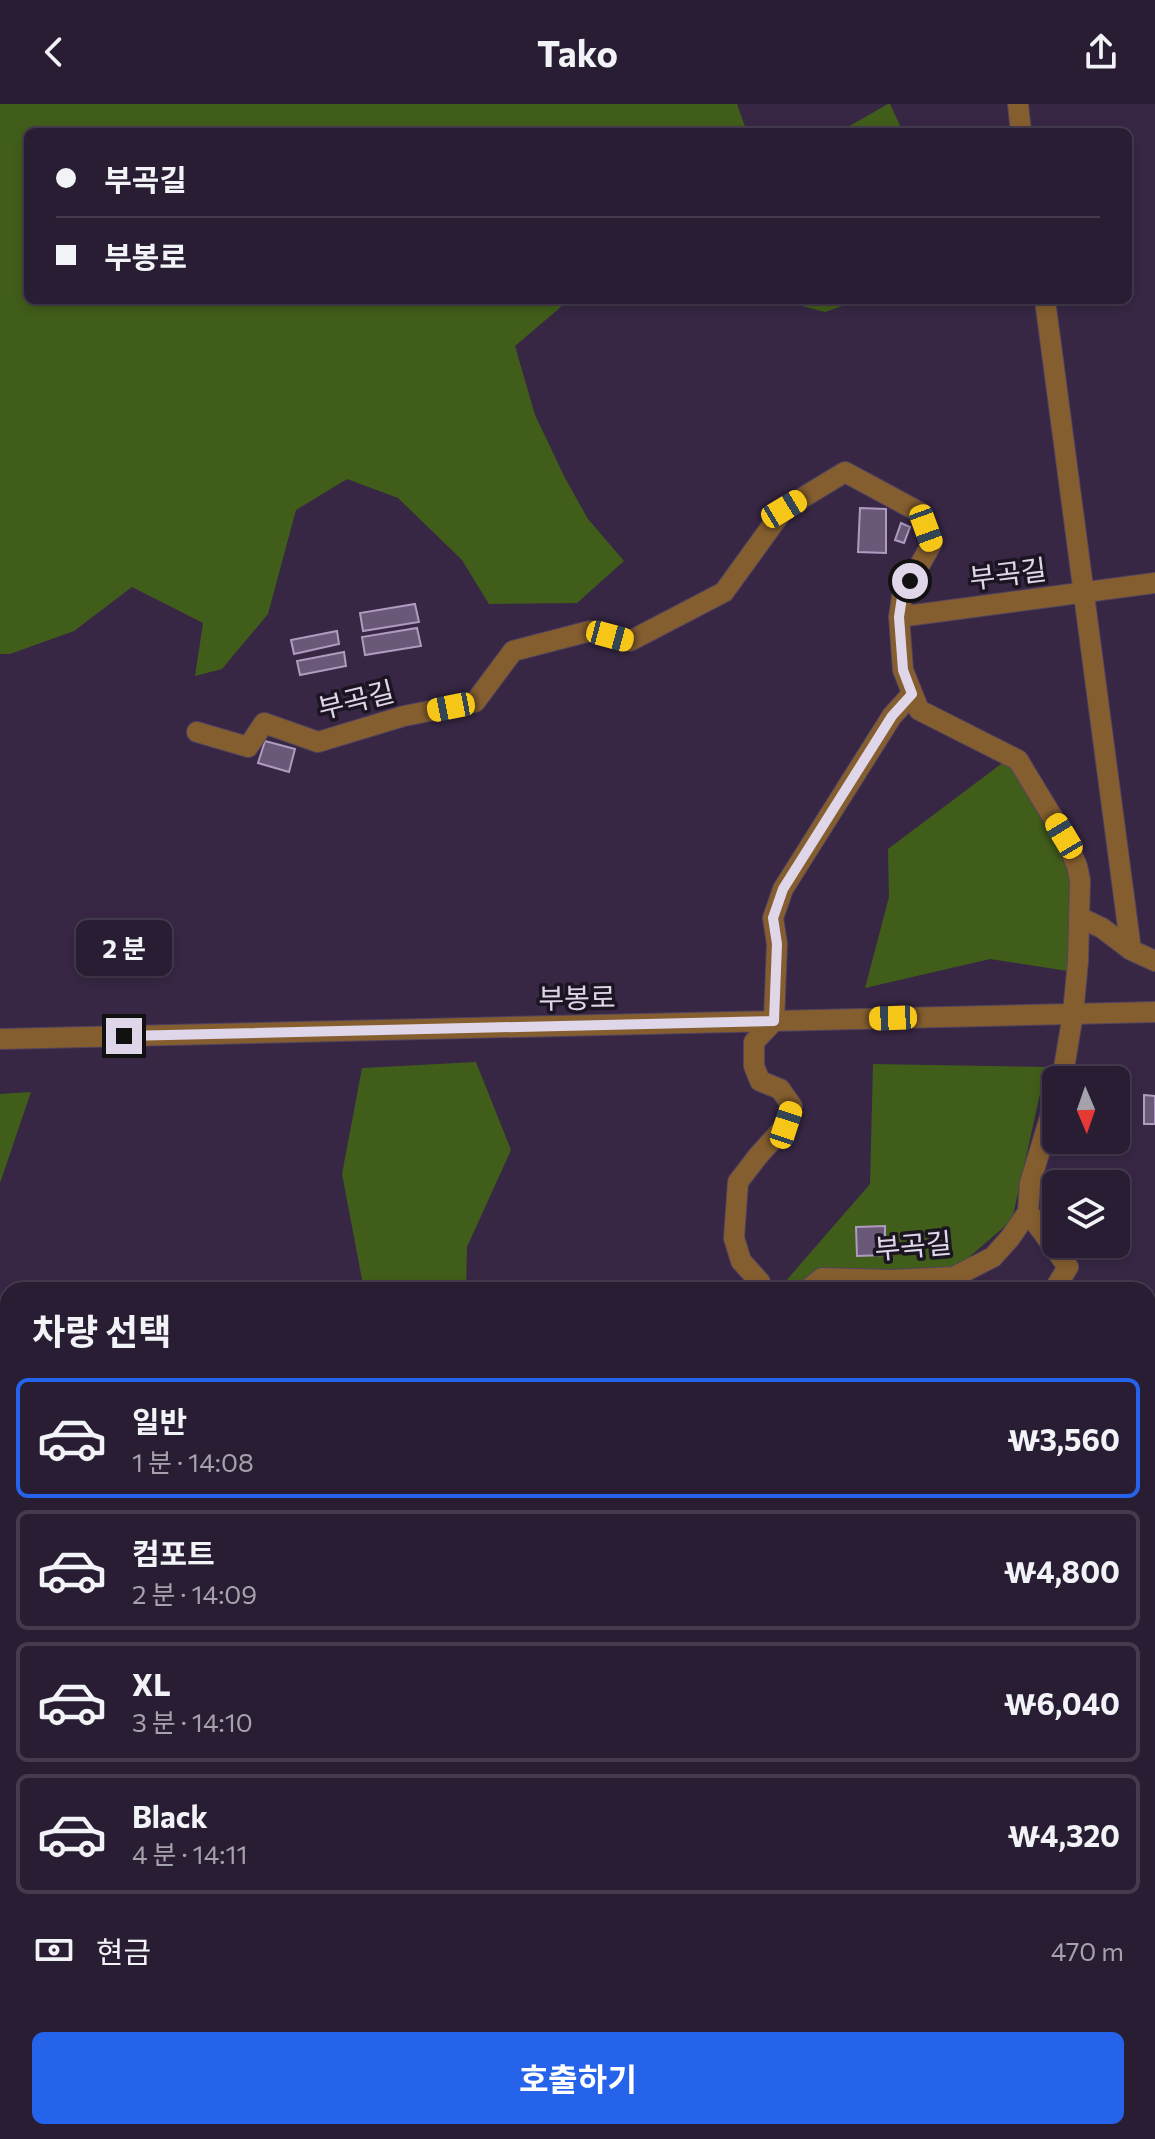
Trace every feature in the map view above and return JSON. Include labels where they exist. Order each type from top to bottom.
[{"type":"street","points":[[1018,104],[1021,128]]},
{"type":"street","points":[[1046,304],[1131,950]]},
{"type":"street","name":"부곡길","points":[[197,732],[248,747],[264,723],[318,742],[404,716],[475,702],[513,651],[590,631],[630,641],[724,592],[784,509],[845,472],[921,513],[932,543],[902,597],[899,617],[1155,583]]},
{"type":"street","points":[[899,617],[903,670],[919,710],[1018,760],[1064,836],[1077,866],[1080,880],[1078,961],[1064,1066]]},
{"type":"street","points":[[760,1282],[741,1261],[734,1238],[738,1182],[786,1125],[792,1106],[780,1089],[760,1081],[754,1066],[754,1042],[774,1021],[777,944],[773,918],[783,889],[892,716],[912,694]]},
{"type":"street","points":[[1079,917],[1102,928],[1131,950],[1155,961]]},
{"type":"street","name":"부봉로","points":[[0,1039],[1155,1012]]},
{"type":"street","name":"부곡길","points":[[817,1282],[822,1278],[892,1280],[954,1277],[993,1257],[1028,1212],[1030,1183],[1042,1144]]},
{"type":"street","points":[[1028,1212],[1068,1267],[1059,1282]]},
{"type":"green space","points":[[0,104],[737,104],[746,128],[24,128],[24,304],[564,304],[515,346],[535,415],[565,478],[588,519],[624,561],[577,603],[489,604],[462,560],[398,498],[347,479],[296,510],[268,614],[222,669],[195,676],[203,623],[132,587],[74,631],[10,654],[0,654]]},
{"type":"green space","points":[[890,104],[901,128],[846,128]]},
{"type":"green space","points":[[794,304],[848,304],[825,312]]},
{"type":"green space","points":[[1005,761],[1036,799],[1075,883],[1074,972],[990,959],[865,988],[889,897],[888,849]]},
{"type":"green space","points":[[476,1062],[511,1150],[467,1247],[466,1282],[362,1282],[342,1174],[362,1068]]},
{"type":"green space","points":[[873,1064],[1042,1067],[1042,1085],[1012,1220],[959,1266],[903,1275],[808,1278],[802,1282],[785,1282],[870,1184]]},
{"type":"green space","points":[[31,1092],[0,1183],[0,1094]]},
{"type":"building","points":[[860,508],[886,509],[886,553],[858,552]]},
{"type":"building","points":[[901,523],[910,527],[904,543],[895,540]]},
{"type":"building","points":[[415,604],[419,622],[363,631],[360,613]]},
{"type":"building","points":[[417,628],[421,646],[365,655],[362,637]]},
{"type":"building","points":[[337,631],[339,644],[294,654],[291,640]]},
{"type":"building","points":[[344,652],[346,666],[300,675],[297,661]]},
{"type":"building","points":[[265,741],[295,749],[289,772],[258,763]]},
{"type":"building","points":[[1144,1095],[1155,1096],[1155,1124],[1144,1124]]},
{"type":"building","points":[[885,1226],[885,1255],[857,1256],[856,1227]]},
{"type":"route","points":[[124,1036],[774,1021],[777,944],[773,918],[783,889],[892,716],[912,694],[903,670],[899,617],[902,597],[910,581]]}]
